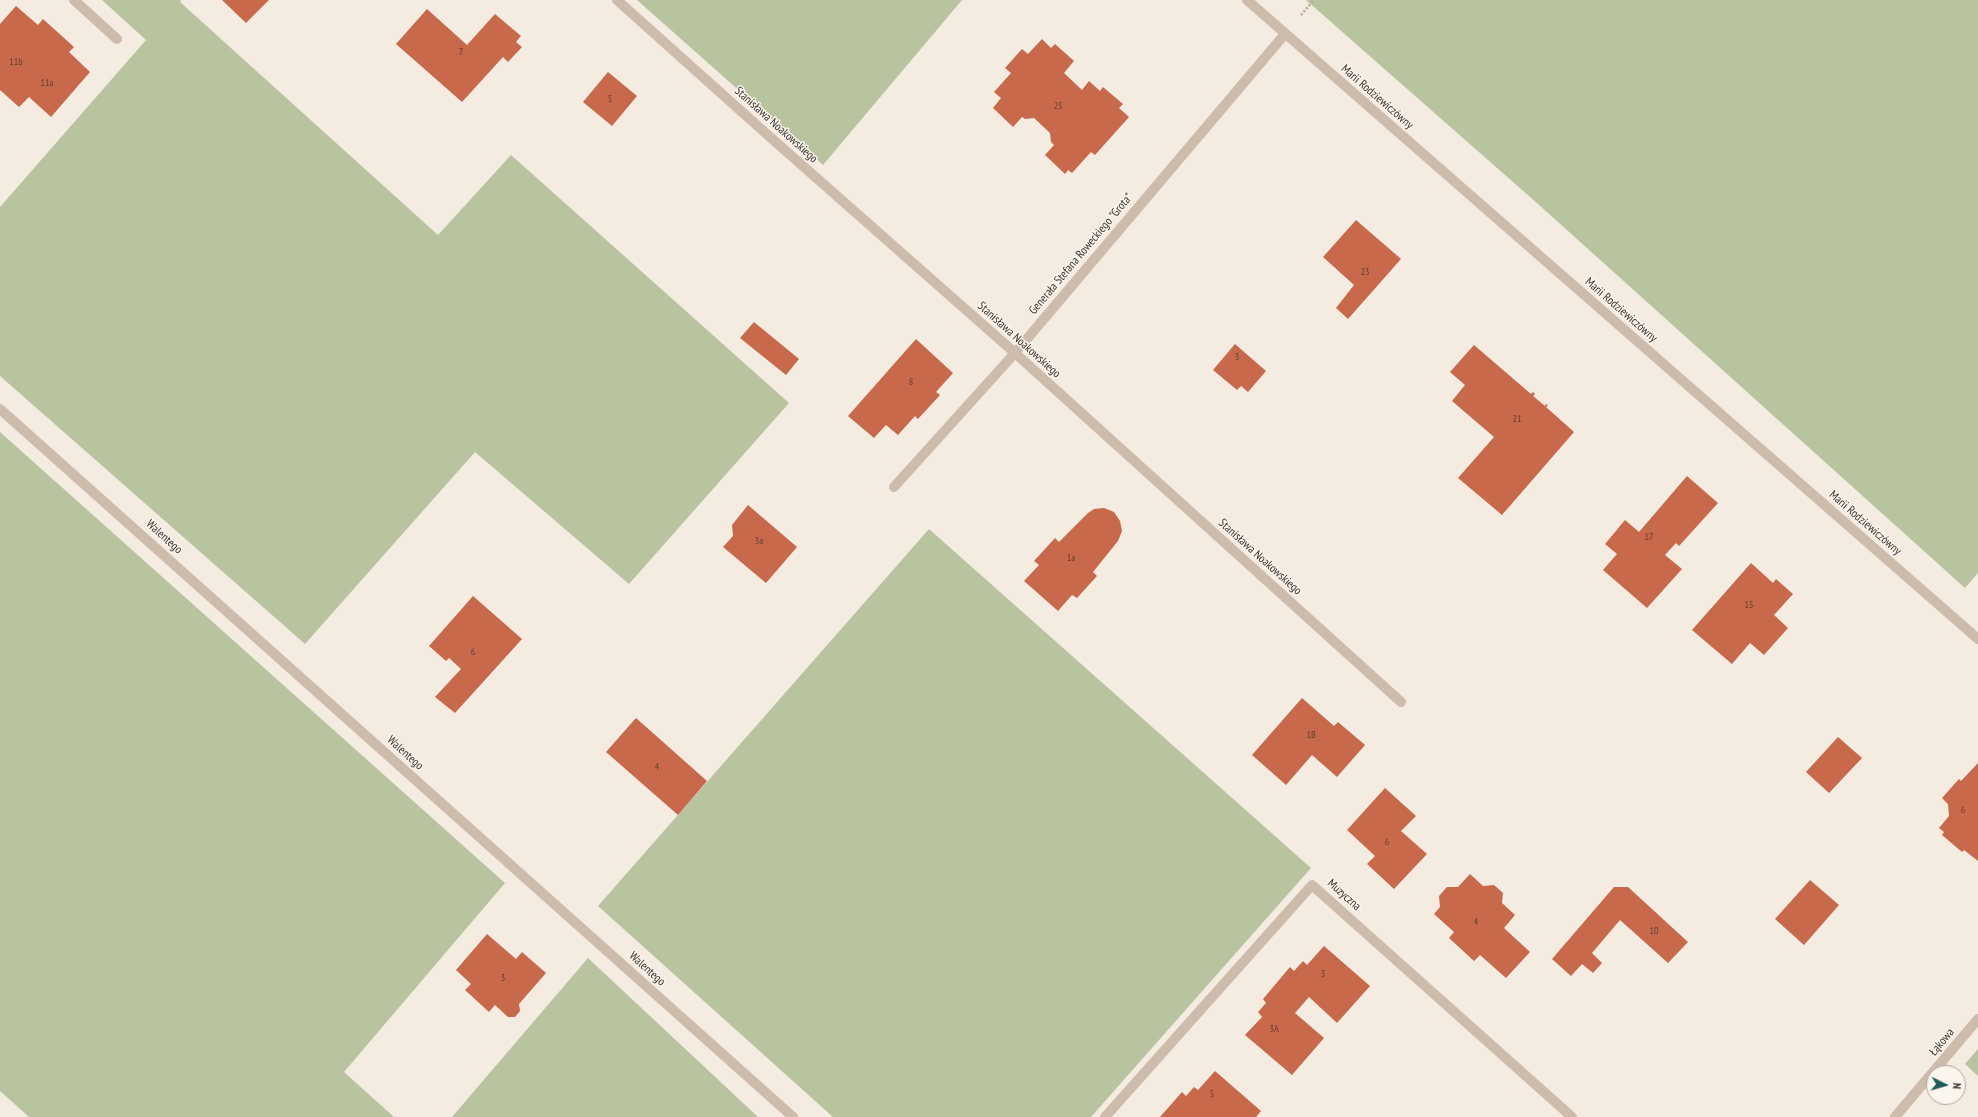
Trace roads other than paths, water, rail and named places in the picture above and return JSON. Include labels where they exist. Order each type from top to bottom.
[{"type":"street","points":[[74,0],[117,39]]},
{"type":"street","name":"Stanisława Noakowskiego","points":[[617,0],[770,138],[1015,352],[1401,702]]},
{"type":"street","name":"Marii Rodziewiczówny","points":[[1247,0],[1978,639]]},
{"type":"street","name":"Generała Stefana Roweckiego \"Grota\"","points":[[894,487],[1015,352],[1285,34]]},
{"type":"street","name":"Walentego","points":[[0,409],[793,1117]]},
{"type":"street","name":"Muzyczna","points":[[1105,1117],[1312,884],[1572,1117]]},
{"type":"street","name":"Łąkowa","points":[[1895,1117],[1978,1020]]}]
